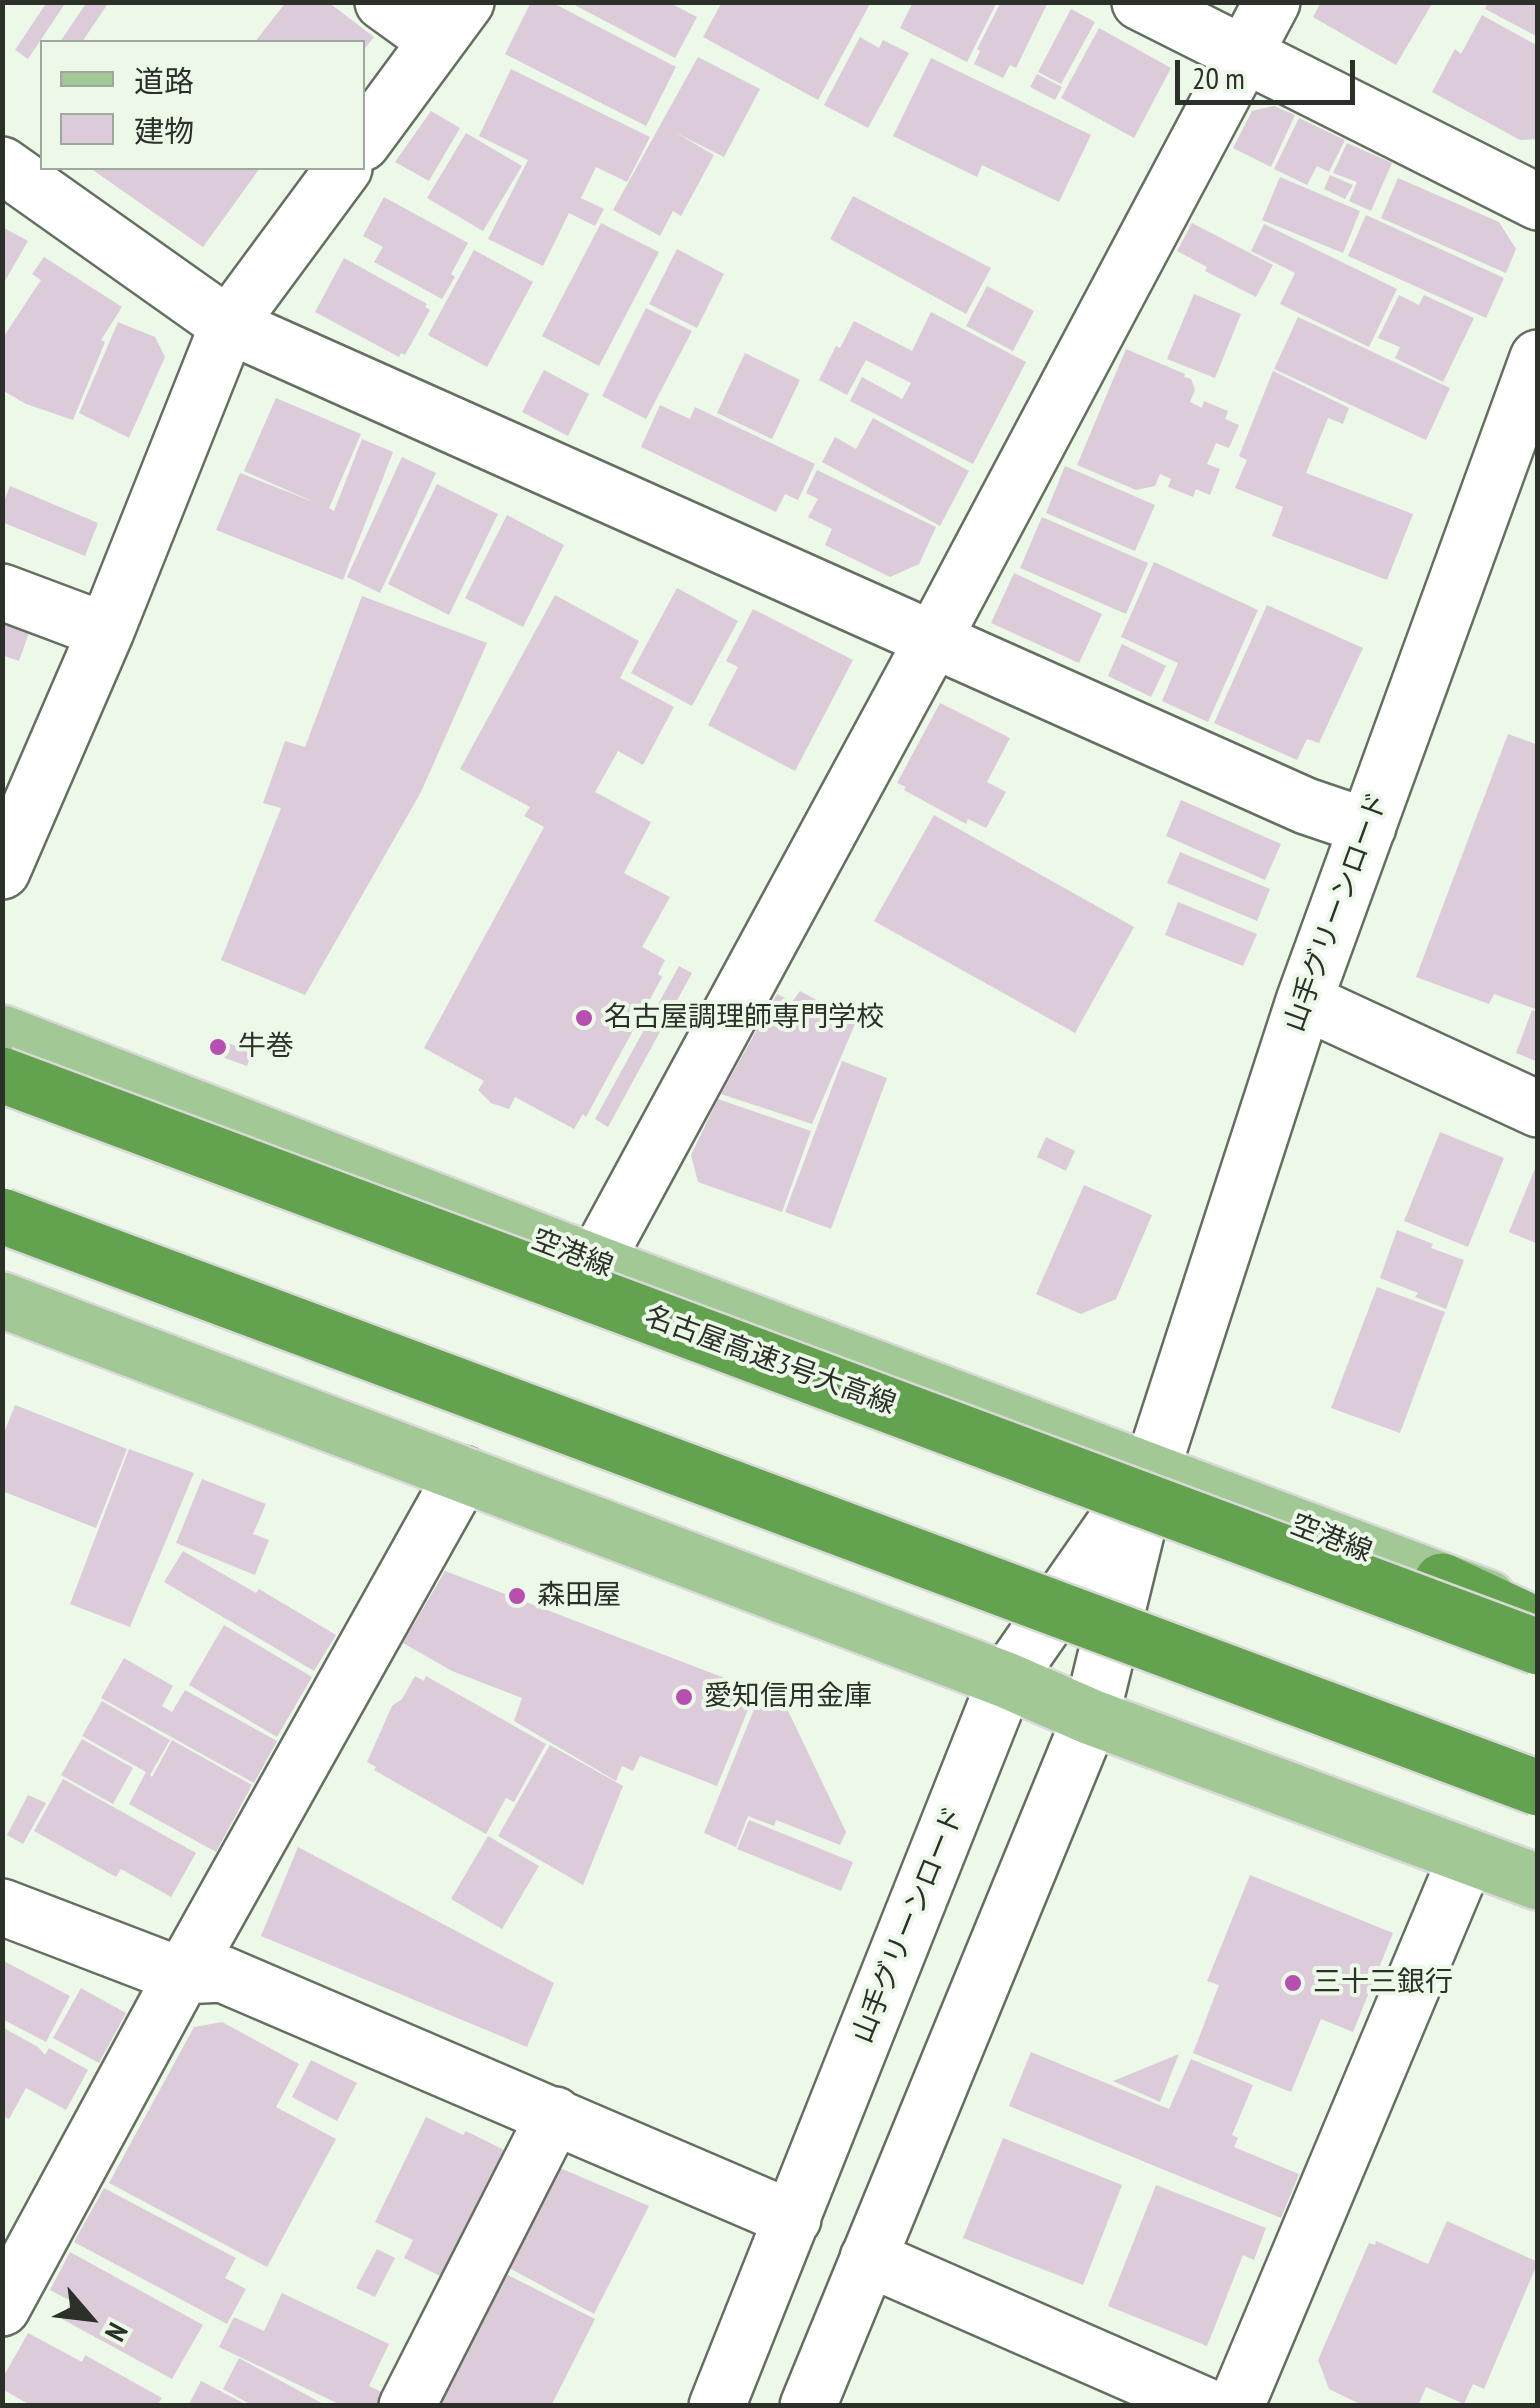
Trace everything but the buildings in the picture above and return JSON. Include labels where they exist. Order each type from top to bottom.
[{"type":"highway","name":"名古屋高速3号大高線","points":[[2,1075],[1538,1647]]},
{"type":"highway","points":[[12,1216],[1538,1788]]},
{"type":"highway","points":[[1442,1581],[1538,1626]]},
{"type":"main road","name":"空港線","points":[[2,1033],[595,1262],[1538,1617]]},
{"type":"main road","points":[[2,1300],[1006,1680],[1091,1716],[1538,1882]]},
{"type":"street","points":[[365,139],[452,22],[383,2]]},
{"type":"street","points":[[1140,2],[1538,202]]},
{"type":"street","points":[[595,1262],[934,638],[1272,2]]},
{"type":"street","points":[[2,165],[228,325],[1306,806],[1368,827]]},
{"type":"street","points":[[2,871],[106,631],[228,325],[343,170]]},
{"type":"street","name":"山手グリーンロード","points":[[808,2406],[1091,1716],[1151,1472],[1304,1001],[1538,358]]},
{"type":"street","points":[[2,592],[106,631]]},
{"type":"street","points":[[1304,1001],[1538,1110]]},
{"type":"street","name":"山手グリーンロード","points":[[717,2406],[1006,1680],[1151,1472]]},
{"type":"street","points":[[2,2308],[182,1976],[463,1474]]},
{"type":"street","points":[[1236,2406],[1466,1856]]},
{"type":"street","points":[[2,1908],[182,1976],[222,1974],[793,2219]]},
{"type":"street","points":[[406,2406],[555,2115]]},
{"type":"street","points":[[868,2258],[1206,2406]]},
{"type":"place","name":"名古屋調理師専門学校","points":[[584,1018]]},
{"type":"place","name":"牛巻","points":[[218,1047]]},
{"type":"place","name":"森田屋","points":[[517,1596]]},
{"type":"place","name":"愛知信用金庫","points":[[684,1697]]},
{"type":"place","name":"三十三銀行","points":[[1293,1983]]}]
